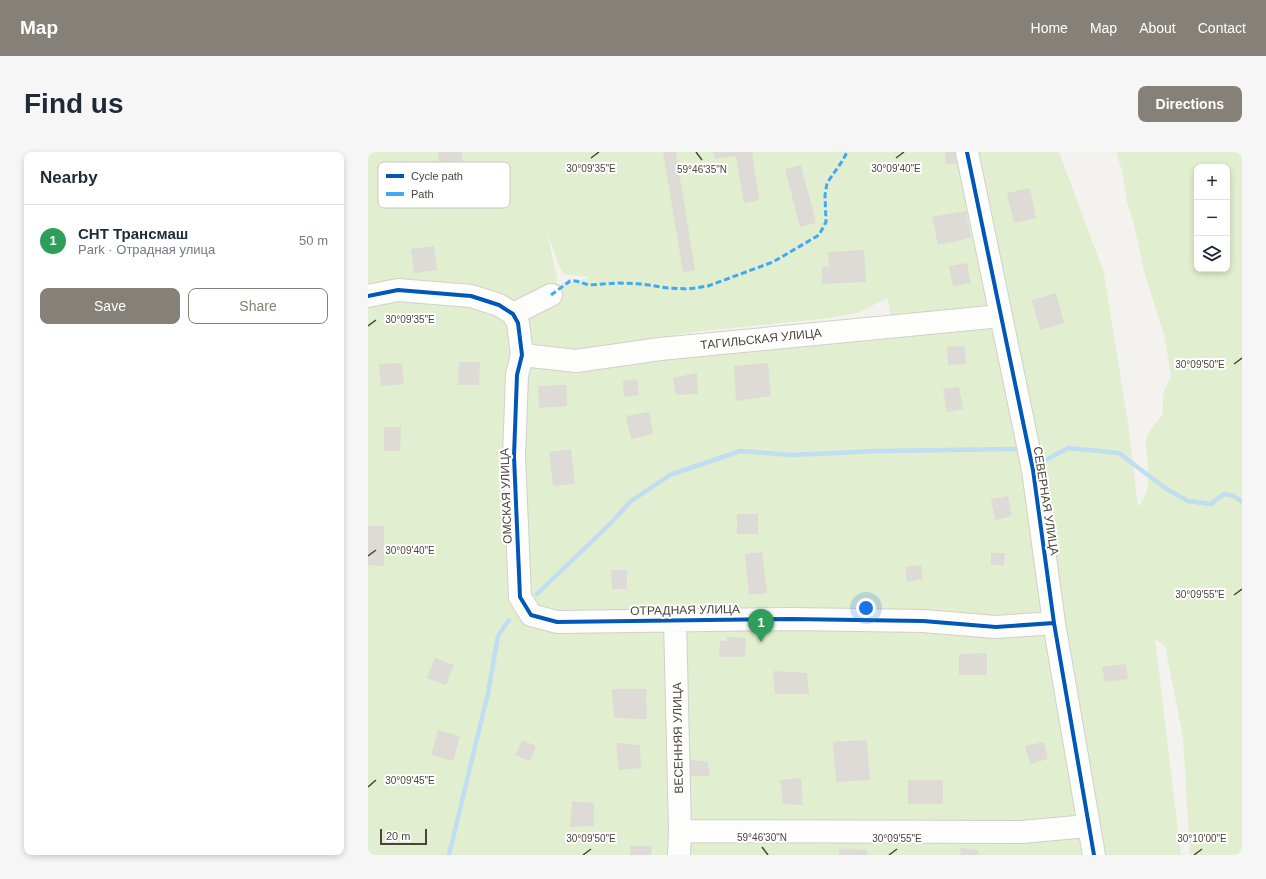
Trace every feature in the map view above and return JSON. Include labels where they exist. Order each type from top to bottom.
[{"type":"street","name":"СЕВЕРНАЯ УЛИЦА","points":[[967,152],[1033,470],[1054,624],[1094,855]]},
{"type":"street","points":[[368,296],[398,290],[470,296],[499,305],[515,318],[551,295]]},
{"type":"street","name":"ТАГИЛЬСКАЯ УЛИЦА","points":[[522,355],[576,361],[660,349],[1001,316]]},
{"type":"street","name":"ОМСКАЯ УЛИЦА","points":[[515,318],[522,355],[517,375],[514,456],[520,597]]},
{"type":"street","name":"ОТРАДНАЯ УЛИЦА","points":[[520,597],[531,614],[557,622],[791,618],[915,621],[996,627],[1054,624]]},
{"type":"street","name":"ВЕСЕННЯЯ УЛИЦА","points":[[675,620],[680,831],[679,855]]},
{"type":"street","points":[[680,831],[1021,832],[1088,826]]},
{"type":"green space","points":[[368,152],[1059,152],[1104,273],[1129,430],[1138,507],[1145,495],[1148,482],[1147,437],[1163,414],[1163,394],[1171,376],[1164,335],[1144,272],[1134,224],[1127,202],[1122,170],[1116,152],[1242,152],[1242,855],[1190,855],[1183,737],[1165,646],[1155,639],[1181,855],[368,855]],"holes":[[[547,234],[563,274],[590,277],[575,282],[557,284],[557,276]],[[887,296],[891,317],[668,337],[685,333],[821,319],[858,313],[887,298]]]},
{"type":"building","points":[[438,152],[462,152],[463,162],[439,162]]},
{"type":"building","points":[[663,152],[676,152],[695,270],[683,272]]},
{"type":"building","points":[[713,152],[752,152],[759,200],[744,203],[736,156],[715,159]]},
{"type":"building","points":[[945,152],[955,152],[957,163],[946,164]]},
{"type":"building","points":[[801,165],[816,223],[800,227],[785,169]]},
{"type":"building","points":[[1030,188],[1036,218],[1014,223],[1007,193]]},
{"type":"building","points":[[966,211],[971,238],[938,245],[932,217]]},
{"type":"building","points":[[434,246],[437,270],[414,273],[411,249]]},
{"type":"building","points":[[864,250],[866,282],[822,284],[822,267],[829,267],[828,252]]},
{"type":"building","points":[[967,263],[971,283],[953,286],[949,266]]},
{"type":"building","points":[[1056,293],[1064,323],[1040,330],[1032,300]]},
{"type":"building","points":[[965,346],[966,364],[948,365],[947,347]]},
{"type":"building","points":[[459,362],[480,362],[479,385],[458,385]]},
{"type":"building","points":[[402,363],[404,384],[381,386],[379,364]]},
{"type":"building","points":[[768,363],[771,396],[736,401],[734,366]]},
{"type":"building","points":[[697,373],[698,394],[676,395],[673,378]]},
{"type":"building","points":[[637,379],[639,395],[624,397],[623,381]]},
{"type":"building","points":[[566,385],[567,406],[539,408],[538,386]]},
{"type":"building","points":[[959,387],[963,409],[947,412],[943,389]]},
{"type":"building","points":[[649,412],[653,434],[631,439],[626,416]]},
{"type":"building","points":[[384,427],[401,427],[400,451],[384,451]]},
{"type":"building","points":[[571,449],[575,484],[553,486],[549,452]]},
{"type":"building","points":[[1008,496],[1012,516],[995,520],[991,499]]},
{"type":"building","points":[[737,514],[758,514],[758,534],[737,534]]},
{"type":"building","points":[[368,526],[384,526],[384,566],[368,565]]},
{"type":"building","points":[[762,552],[767,593],[749,595],[745,554]]},
{"type":"building","points":[[991,553],[1005,553],[1004,565],[991,565]]},
{"type":"building","points":[[921,565],[923,579],[907,582],[905,567]]},
{"type":"building","points":[[611,570],[627,570],[627,589],[612,589]]},
{"type":"building","points":[[727,637],[746,638],[745,657],[719,657],[720,641],[727,641]]},
{"type":"building","points":[[987,653],[987,675],[959,675],[959,654]]},
{"type":"building","points":[[435,658],[454,665],[446,685],[427,678]]},
{"type":"building","points":[[1126,664],[1128,679],[1105,682],[1102,667]]},
{"type":"building","points":[[773,671],[807,673],[809,694],[775,694]]},
{"type":"building","points":[[612,689],[646,689],[647,719],[614,718]]},
{"type":"building","points":[[438,730],[460,736],[453,761],[431,755]]},
{"type":"building","points":[[522,740],[536,746],[530,761],[515,755]]},
{"type":"building","points":[[867,740],[870,780],[836,782],[833,742]]},
{"type":"building","points":[[1044,742],[1048,759],[1030,764],[1025,746]]},
{"type":"building","points":[[616,743],[640,745],[641,768],[619,770]]},
{"type":"building","points":[[687,759],[708,762],[710,776],[687,776]]},
{"type":"building","points":[[801,778],[803,805],[783,804],[780,780]]},
{"type":"building","points":[[908,780],[943,780],[943,804],[908,804]]},
{"type":"building","points":[[572,801],[594,803],[594,826],[570,827]]},
{"type":"building","points":[[630,846],[652,846],[651,855],[630,855]]},
{"type":"building","points":[[960,848],[978,850],[979,855],[961,855]]},
{"type":"building","points":[[839,849],[867,850],[867,855],[839,855]]},
{"type":"waterway","points":[[1044,461],[1068,448],[1119,453],[1165,488],[1188,501],[1211,504],[1224,494],[1234,496],[1242,502]]},
{"type":"waterway","points":[[537,594],[609,525],[631,501],[670,475],[740,451],[792,455],[877,451],[1016,449]]},
{"type":"waterway","points":[[449,855],[488,693],[498,636],[509,620]]},
{"type":"marked path","points":[[551,295],[570,281],[576,281],[589,285],[618,283],[688,289],[708,286],[773,262],[819,235],[826,222],[825,195],[827,183],[847,152]]},
{"type":"cycle path","points":[[967,152],[1033,470],[1054,623],[1094,855]]},
{"type":"cycle path","points":[[368,296],[398,290],[471,296],[499,305],[513,314],[518,323],[522,355],[517,375],[514,456],[520,597],[531,615],[557,622],[791,619],[923,621],[996,627],[1054,623]]},
{"type":"place","name":"СНТ Трансмаш","points":[[761,642]]}]
